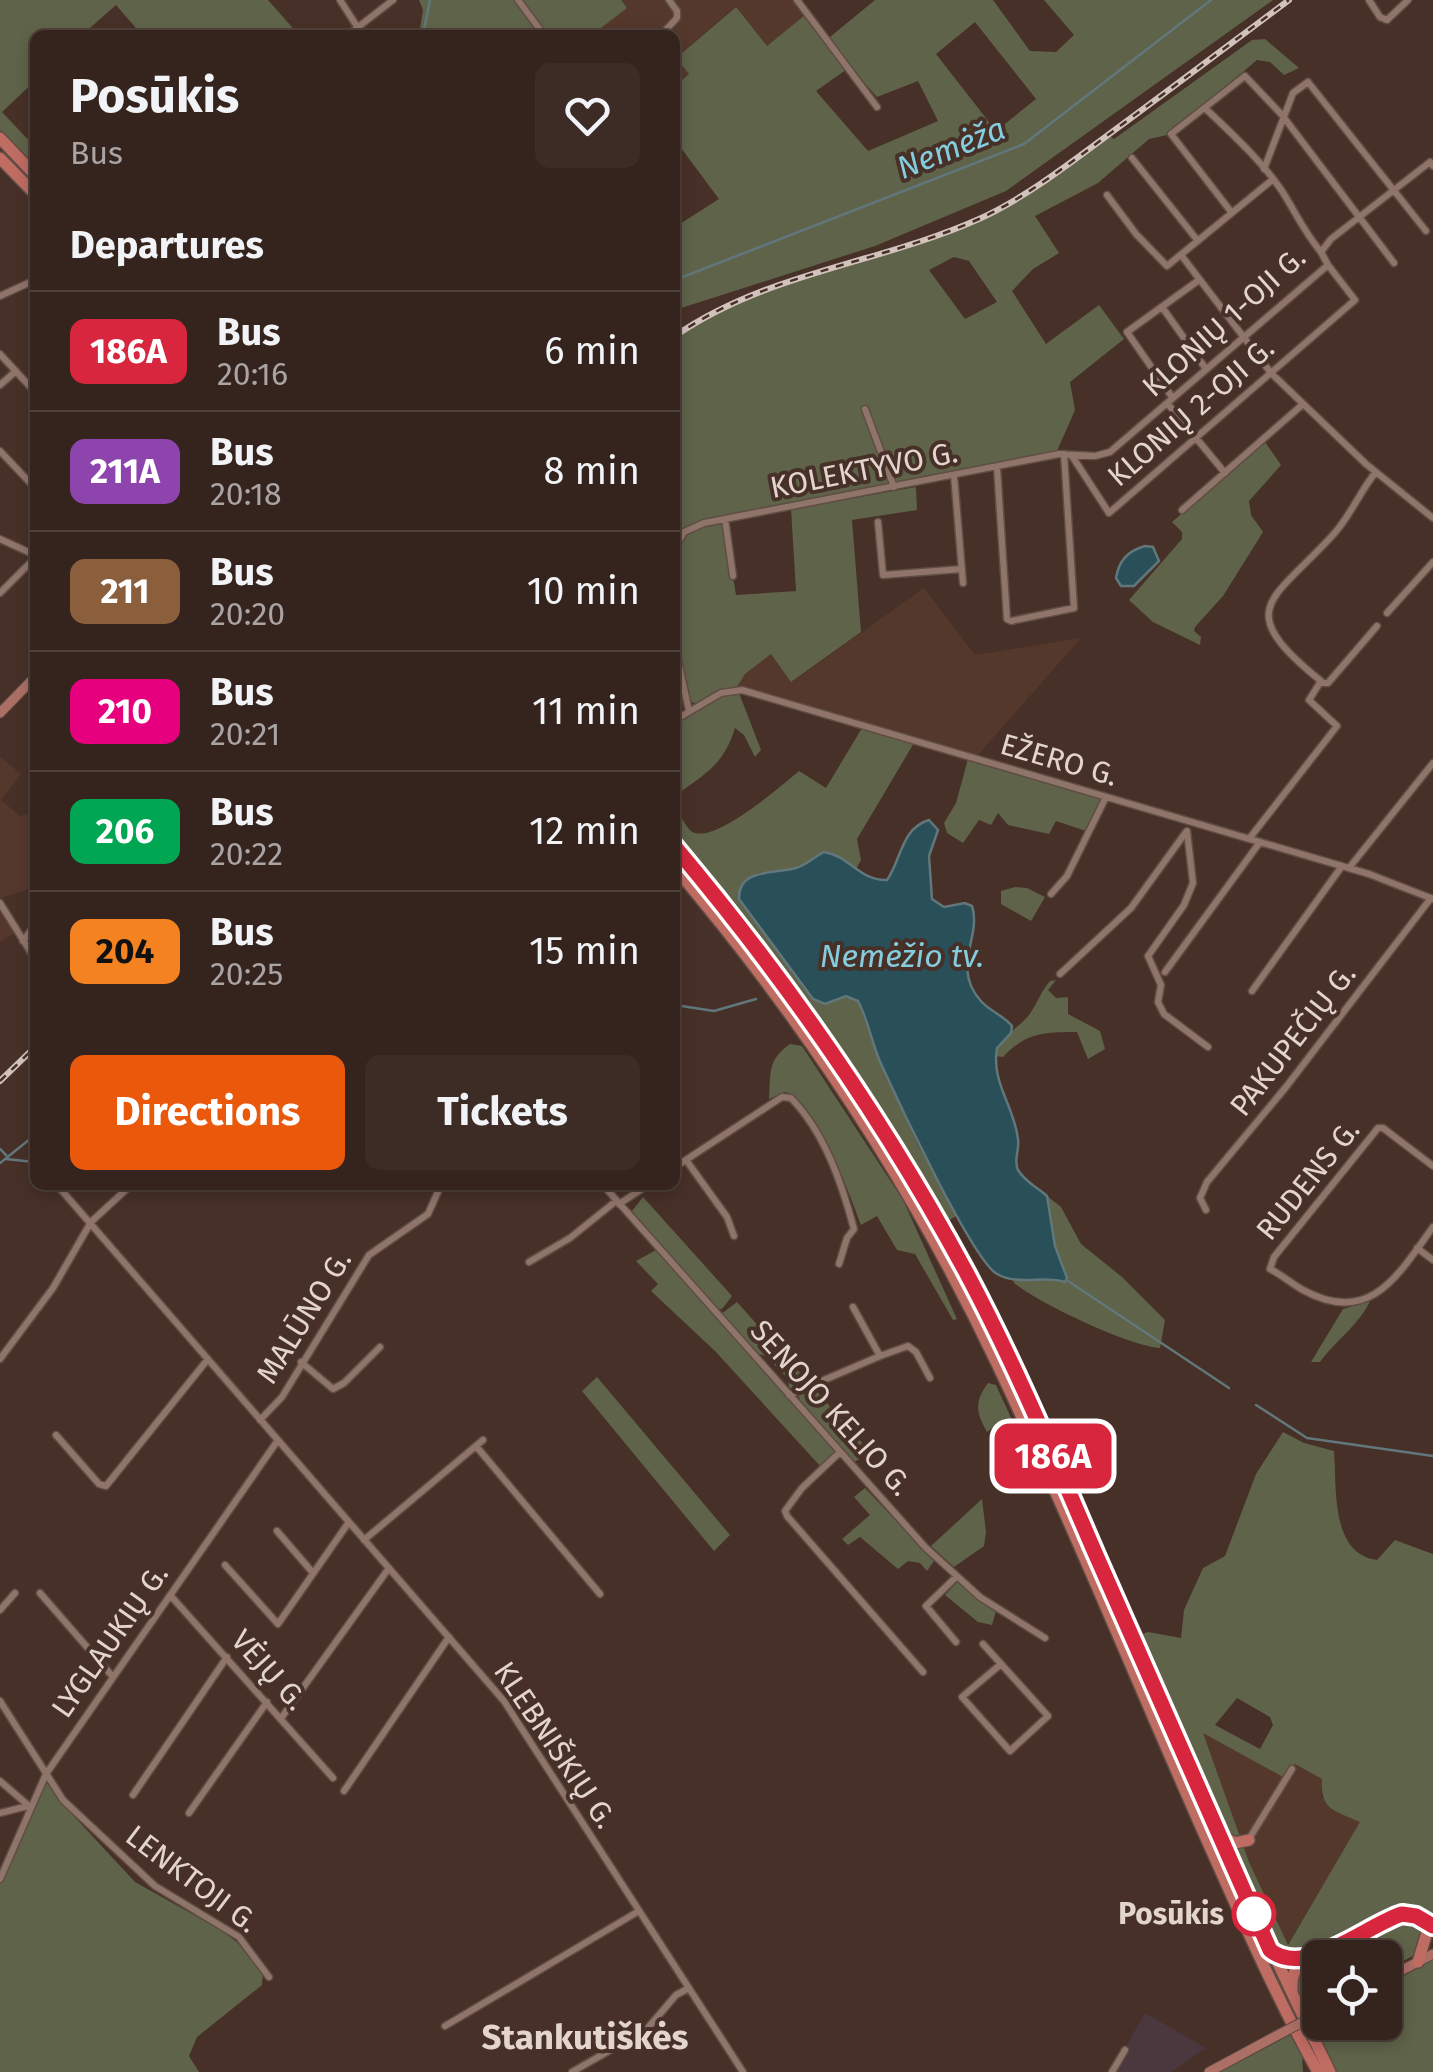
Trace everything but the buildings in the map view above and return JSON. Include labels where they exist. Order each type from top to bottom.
[{"type":"highway","points":[[0,138],[30,170]]},
{"type":"highway","points":[[0,158],[30,189]]},
{"type":"highway","points":[[680,853],[824,1040],[892,1143],[949,1242],[1013,1366],[1270,1950],[1330,2072]]},
{"type":"highway","points":[[680,874],[799,1026],[897,1177],[958,1286],[1019,1411],[1246,1929],[1318,2072]]},
{"type":"highway","points":[[1218,1834],[1231,1843],[1249,1840]]},
{"type":"highway","points":[[1234,1869],[1249,1840]]},
{"type":"highway","points":[[1347,1940],[1397,1916],[1412,1914],[1429,1929],[1418,1962]]},
{"type":"highway","points":[[1270,1950],[1287,1961],[1302,1960]]},
{"type":"highway","points":[[1293,1996],[1293,1975],[1302,1965]]},
{"type":"highway","points":[[1304,2047],[1305,2072]]},
{"type":"main road","points":[[0,713],[30,683]]},
{"type":"main road","points":[[1402,1970],[1433,1954]]},
{"type":"main road","points":[[1209,2072],[1302,2022]]},
{"type":"street","points":[[340,0],[358,28]]},
{"type":"street","points":[[355,30],[393,0]]},
{"type":"street","points":[[518,0],[540,30]]},
{"type":"street","points":[[665,30],[677,18],[677,10],[669,0]]},
{"type":"street","points":[[797,0],[877,107]]},
{"type":"street","points":[[1369,0],[1380,18],[1387,20],[1408,0]]},
{"type":"street","points":[[1232,213],[1171,137],[1175,128],[1245,76],[1282,115],[1394,263]]},
{"type":"street","points":[[1264,169],[1282,115],[1297,88],[1308,82],[1426,231]]},
{"type":"street","points":[[1205,108],[1264,169],[1294,218],[1321,252]]},
{"type":"street","points":[[1132,158],[1198,241]]},
{"type":"street","name":"KLONIŲ 1-OJI G.","points":[[1068,454],[1094,456],[1110,452],[1328,264],[1321,252],[1359,216],[1432,164]]},
{"type":"street","points":[[1107,196],[1163,265],[1181,255],[1272,180]]},
{"type":"street","points":[[1181,255],[1271,374],[1376,472],[1433,518]]},
{"type":"street","name":"KLONIŲ 2-OJI G.","points":[[1068,454],[1108,512],[1355,300],[1328,264]]},
{"type":"street","points":[[1200,280],[1129,330],[1128,335],[1169,400],[1226,472]]},
{"type":"street","points":[[0,296],[30,282]]},
{"type":"street","points":[[1162,307],[1206,368]]},
{"type":"street","points":[[0,354],[30,386]]},
{"type":"street","points":[[0,385],[16,371]]},
{"type":"street","points":[[1182,510],[1302,406]]},
{"type":"street","points":[[864,409],[894,487]]},
{"type":"street","points":[[0,451],[30,483]]},
{"type":"street","points":[[996,466],[1007,618],[1011,621],[1074,608],[1068,454]]},
{"type":"street","name":"KOLEKTYVO G.","points":[[680,540],[688,528],[1068,454]]},
{"type":"street","points":[[1376,472],[1335,534],[1276,588],[1269,621],[1282,646],[1321,683],[1328,683],[1377,626]]},
{"type":"street","points":[[954,475],[963,583]]},
{"type":"street","points":[[725,520],[732,576]]},
{"type":"street","points":[[878,522],[883,575],[962,569]]},
{"type":"street","points":[[0,540],[30,555]]},
{"type":"street","points":[[0,593],[30,562]]},
{"type":"street","points":[[1387,613],[1430,572],[1433,562]]},
{"type":"street","points":[[680,670],[689,712]]},
{"type":"street","points":[[1250,839],[1337,726],[1309,700],[1321,683]]},
{"type":"street","name":"EŽERO G.","points":[[680,717],[721,693],[742,690],[1106,797],[1189,826],[1345,867],[1432,899]]},
{"type":"street","points":[[1252,991],[1345,867],[1433,762]]},
{"type":"street","points":[[1050,894],[1074,863],[1106,797]]},
{"type":"street","points":[[1060,974],[1086,945],[1131,908],[1189,826]]},
{"type":"street","points":[[1161,978],[1149,952],[1184,904],[1193,883],[1189,826]]},
{"type":"street","points":[[1208,1047],[1164,1014],[1158,1002],[1161,978],[1260,842]]},
{"type":"street","name":"PAKUPEČIŲ G.","points":[[1206,1210],[1200,1198],[1207,1182],[1432,899]]},
{"type":"street","points":[[0,903],[30,951]]},
{"type":"street","points":[[24,941],[30,932]]},
{"type":"street","points":[[680,1164],[782,1097],[792,1098],[816,1132],[848,1207],[854,1229],[839,1264]]},
{"type":"street","name":"RUDENS G.","points":[[1417,1248],[1388,1286],[1354,1304],[1342,1304],[1308,1292],[1270,1267],[1378,1128],[1384,1128],[1433,1166]]},
{"type":"street","points":[[686,1160],[727,1218],[734,1236]]},
{"type":"street","name":"MALŪNO G.","points":[[62,1190],[260,1420],[282,1397],[369,1256],[428,1214],[439,1190]]},
{"type":"street","points":[[0,1359],[53,1288],[91,1222],[126,1190]]},
{"type":"street","name":"SENOJO KELIO G.","points":[[607,1190],[956,1578],[998,1611],[1045,1638]]},
{"type":"street","points":[[529,1262],[639,1190]]},
{"type":"street","points":[[1433,1226],[1417,1248],[1433,1260]]},
{"type":"street","points":[[853,1307],[880,1356]]},
{"type":"street","points":[[302,1362],[333,1389],[344,1384],[380,1346]]},
{"type":"street","points":[[789,1395],[908,1346],[916,1352],[930,1378]]},
{"type":"street","points":[[56,1434],[99,1484],[106,1486],[208,1360]]},
{"type":"street","name":"KLEBNIŠKIŲ G.","points":[[260,1420],[512,1713],[744,2072]]},
{"type":"street","name":"LYGLAUKIŲ G.","points":[[0,1879],[46,1774],[278,1440]]},
{"type":"street","points":[[364,1540],[479,1443],[600,1594]]},
{"type":"street","points":[[840,1452],[802,1488],[786,1516],[923,1672]]},
{"type":"street","points":[[225,1564],[278,1624],[348,1522]]},
{"type":"street","points":[[278,1531],[313,1572]]},
{"type":"street","points":[[282,1717],[388,1568]]},
{"type":"street","points":[[956,1578],[926,1606],[956,1642]]},
{"type":"street","points":[[0,1610],[14,1592]]},
{"type":"street","points":[[40,1594],[114,1677]]},
{"type":"street","name":"VĖJŲ G.","points":[[170,1594],[334,1778]]},
{"type":"street","points":[[344,1791],[449,1637]]},
{"type":"street","points":[[983,1644],[1048,1716],[1010,1751],[962,1697],[1001,1664]]},
{"type":"street","points":[[134,1795],[227,1657]]},
{"type":"street","name":"LENKTOJI G.","points":[[0,1701],[63,1800],[120,1857],[170,1896],[239,1937],[269,1977]]},
{"type":"street","points":[[189,1813],[267,1702]]},
{"type":"street","points":[[1249,1840],[1292,1769]]},
{"type":"street","points":[[0,1781],[29,1806]]},
{"type":"street","points":[[0,1813],[29,1806]]},
{"type":"street","points":[[444,2026],[639,1911]]},
{"type":"street","points":[[572,2072],[647,2029],[676,1995],[689,1988]]},
{"type":"street","points":[[1112,2072],[1125,2050]]},
{"type":"shaded area","points":[[621,0],[795,0],[805,15],[767,46],[735,7],[680,54],[680,30],[598,30],[626,8]]},
{"type":"shaded area","points":[[680,62],[689,74],[680,82]]},
{"type":"shaded area","points":[[924,588],[975,655],[1081,638],[977,756],[737,687],[745,674],[771,654],[792,682]]},
{"type":"shaded area","points":[[0,757],[21,774],[1,800],[20,816],[30,815],[30,889],[1,898],[19,930],[0,942]]},
{"type":"shaded area","points":[[1202,1732],[1282,1776],[1295,1764],[1323,1779],[1321,1797],[1361,1822],[1287,1945],[1249,1862]]},
{"type":"shaded area","points":[[1145,2013],[1206,2048],[1171,2072],[1111,2072]]},
{"type":"green space","points":[[0,0],[268,0],[295,30],[138,30],[116,5],[88,30],[30,30],[30,86],[2,112],[30,142],[30,162],[0,130]]},
{"type":"green space","points":[[419,0],[621,0],[627,8],[598,30],[420,30],[423,10]]},
{"type":"green space","points":[[875,0],[993,0],[1030,51],[1056,52],[1074,35],[1044,0],[1273,0],[1006,191],[875,246],[680,308],[680,224],[719,199],[680,147],[680,82],[689,74],[680,63],[680,55],[736,7],[767,46],[805,15],[830,37]],"holes":[[[975,22],[1036,99],[996,131],[936,54]],[[850,67],[877,97],[918,81],[938,121],[868,151],[816,91]]]},
{"type":"green space","points":[[1265,39],[1299,68],[1284,75],[1270,62],[1257,60],[1167,135],[1149,139],[1098,183],[1035,216],[1059,253],[1033,269],[1012,291],[1046,344],[1099,305],[1124,339],[1070,382],[1075,410],[1057,451],[702,522],[685,527],[680,534],[680,336],[770,290],[963,228],[1049,179],[1110,136],[1114,139],[1252,40]],"holes":[[[954,257],[969,261],[997,302],[965,319],[929,270]]]},
{"type":"green space","points":[[1265,442],[1281,465],[1249,501],[1251,515],[1263,532],[1223,596],[1195,627],[1201,637],[1200,645],[1153,622],[1129,600],[1182,539],[1182,532],[1172,522]]},
{"type":"green space","points":[[916,487],[917,510],[852,520],[861,632],[791,682],[771,654],[745,674],[737,687],[718,691],[698,704],[687,701],[680,660],[681,546],[691,530],[724,523],[736,595],[796,591],[791,509]]},
{"type":"green space","points":[[739,693],[761,750],[755,757],[744,735],[735,728],[715,765],[680,792],[680,721],[725,694]]},
{"type":"green space","points":[[862,728],[914,743],[857,839],[861,860],[855,871],[808,864],[758,873],[738,894],[813,999],[825,1004],[846,996],[858,1001],[882,1067],[918,1145],[958,1215],[944,1223],[832,1044],[780,971],[680,846],[680,815],[692,832],[706,833],[734,820],[799,771],[826,788]]},
{"type":"green space","points":[[968,759],[1102,798],[1086,831],[1056,821],[1049,834],[1008,825],[998,813],[991,825],[979,820],[963,843],[947,833],[944,823],[956,803]]},
{"type":"green space","points":[[1015,887],[1045,897],[1031,921],[1001,904],[1001,891]]},
{"type":"green space","points":[[1056,980],[1048,990],[1056,998],[1068,997],[1068,1014],[1100,1031],[1105,1049],[1088,1059],[1077,1032],[1055,1033],[1027,1039],[1003,1057],[995,1056],[1005,1038],[1029,1015],[1050,981]]},
{"type":"green space","points":[[790,1044],[802,1046],[903,1200],[957,1319],[953,1320],[915,1254],[897,1250],[877,1216],[861,1225],[820,1130],[797,1099],[785,1092],[769,1099],[774,1062]]},
{"type":"green space","points":[[1047,1196],[1061,1207],[1081,1244],[1122,1277],[1165,1320],[1160,1348],[1085,1323],[1014,1283],[1013,1279],[1048,1277],[1065,1282],[1067,1277],[1055,1246]]},
{"type":"green space","points":[[643,1197],[732,1296],[722,1309],[717,1309],[632,1211]]},
{"type":"green space","points":[[656,1250],[836,1451],[821,1467],[715,1351],[651,1291],[658,1284],[636,1261]]},
{"type":"green space","points":[[1370,1301],[1360,1318],[1320,1362],[1311,1362],[1343,1309]]},
{"type":"green space","points":[[737,1302],[810,1384],[795,1390],[789,1387],[788,1379],[766,1356],[756,1353],[721,1314]]},
{"type":"green space","points":[[597,1377],[730,1535],[714,1551],[582,1391]]},
{"type":"green space","points":[[988,1383],[996,1385],[1039,1479],[1036,1483],[1002,1421],[987,1432],[983,1425],[979,1402]]},
{"type":"green space","points":[[813,1387],[871,1453],[854,1462],[801,1404],[798,1394]]},
{"type":"green space","points":[[1283,1432],[1334,1451],[1339,1517],[1351,1546],[1362,1555],[1377,1560],[1395,1540],[1433,1554],[1433,1922],[1407,1909],[1338,1940],[1302,1940],[1302,1956],[1295,1959],[1277,1952],[1137,1636],[1148,1632],[1181,1638],[1184,1610],[1203,1568],[1225,1556],[1256,1474]],"holes":[[[1237,1698],[1270,1717],[1273,1725],[1260,1749],[1215,1725]],[[1203,1733],[1283,1777],[1295,1764],[1322,1779],[1327,1804],[1360,1822],[1288,1945],[1249,1862]]]},
{"type":"green space","points":[[865,1488],[934,1561],[927,1571],[920,1563],[908,1561],[898,1569],[860,1537],[848,1545],[842,1539],[870,1515],[854,1497]]},
{"type":"green space","points":[[982,1499],[984,1546],[954,1567],[931,1546]]},
{"type":"green space","points":[[957,1582],[996,1611],[992,1625],[978,1622],[945,1595]]},
{"type":"green space","points":[[48,1782],[57,1798],[135,1882],[219,1929],[237,1942],[263,1972],[262,1985],[197,2037],[189,2056],[199,2072],[0,2072],[0,1884],[41,1787]]},
{"type":"green space","points":[[1405,1918],[1425,1932],[1418,1953],[1402,1962],[1402,1940],[1357,1940]]},
{"type":"green space","points":[[1433,1960],[1433,2072],[1336,2072],[1320,2040],[1402,2040],[1402,1977]]},
{"type":"green space","points":[[1302,1967],[1302,2005],[1295,1992],[1297,1972]]},
{"type":"green space","points":[[1292,2034],[1302,2053],[1303,2072],[1220,2072]]},
{"type":"water","points":[[1145,546],[1153,547],[1159,561],[1134,586],[1121,586],[1116,578],[1122,561]]},
{"type":"water","name":"Nemėžio tv.","points":[[929,820],[938,830],[929,856],[932,899],[944,907],[965,903],[972,906],[974,918],[967,963],[972,987],[984,1004],[1012,1026],[1011,1033],[997,1048],[997,1072],[1016,1127],[1018,1170],[1047,1196],[1065,1282],[1005,1278],[986,1263],[919,1143],[879,1058],[858,1001],[846,996],[825,1004],[813,999],[739,899],[740,889],[751,877],[800,867],[824,852],[841,858],[869,877],[887,880],[907,837]]},
{"type":"waterway","points":[[424,30],[430,0]]},
{"type":"waterway","name":"Nemėža","points":[[680,278],[1024,144],[1211,0]]},
{"type":"waterway","points":[[680,1006],[714,1011],[756,999]]},
{"type":"waterway","name":"Nemėža","points":[[0,1163],[30,1139]]},
{"type":"waterway","points":[[0,1149],[6,1155]]},
{"type":"waterway","points":[[6,1159],[30,1162]]},
{"type":"waterway","points":[[1068,1281],[1229,1388]]},
{"type":"waterway","points":[[1256,1405],[1307,1438],[1433,1456]]},
{"type":"railway","points":[[680,333],[748,297],[941,234],[997,210],[1064,167],[1289,0]]},
{"type":"railway","points":[[0,1081],[30,1052]]},
{"type":"bus line","name":"186A","points":[[680,853],[824,1040],[892,1143],[968,1276],[1034,1412],[1270,1950],[1282,1960],[1306,1960],[1402,1914],[1412,1914],[1433,1926]]},
{"type":"place","name":"Posūkis","points":[[1254,1914]]},
{"type":"district","name":"Stankutiškės","points":[[585,2037]]}]
